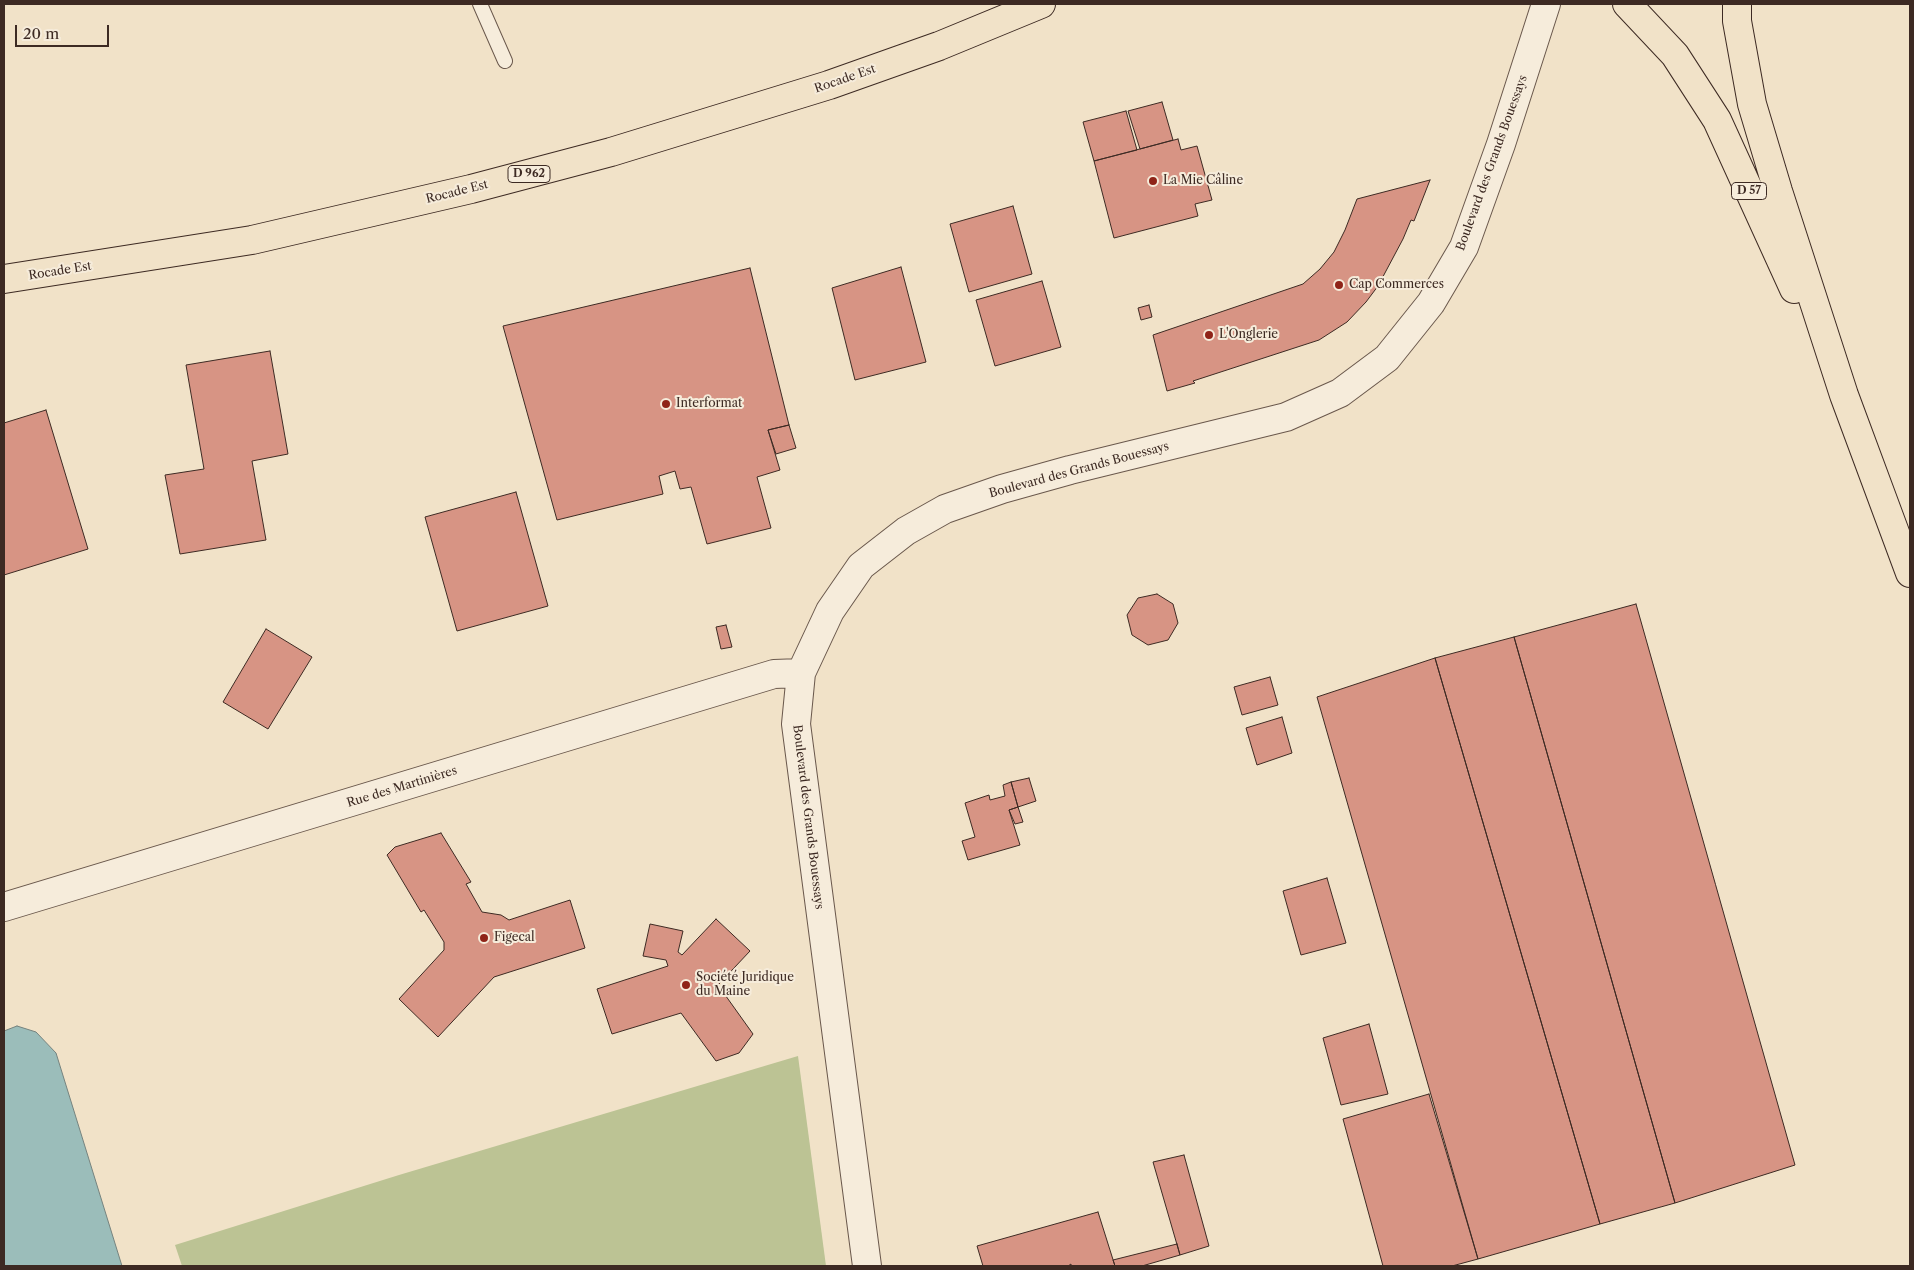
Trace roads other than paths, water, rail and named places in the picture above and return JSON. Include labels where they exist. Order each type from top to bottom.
[{"type":"main road","name":"Rocade Est","points":[[4,280],[252,240],[471,189],[602,155],[829,85],[940,46],[1041,4]]},
{"type":"main road","name":"D 57","points":[[1627,4],[1675,55],[1717,120],[1844,395]]},
{"type":"main road","name":"D 57","points":[[1737,4],[1737,20],[1752,104],[1778,191],[1844,395],[1910,573]]},
{"type":"street","name":"Boulevard des Grands Bouessays","points":[[868,1266],[796,724],[801,673],[830,611],[862,566],[906,531],[945,509],[1002,489],[1070,470],[1286,417],[1340,394],[1387,358],[1431,303],[1464,247],[1501,144],[1546,4]]},
{"type":"street","name":"Rue des Martinières","points":[[4,907],[774,674],[801,673]]},
{"type":"lane","points":[[480,4],[506,61]]},
{"type":"water","points":[[17,1026],[36,1032],[56,1053],[122,1266],[4,1266],[4,1031]]},
{"type":"place","name":"La Mie Câline","points":[[1153,181]]},
{"type":"place","name":"Cap Commerces","points":[[1339,285]]},
{"type":"place","name":"L'Onglerie","points":[[1209,335]]},
{"type":"place","name":"Interformat","points":[[666,404]]},
{"type":"place","name":"Figecal","points":[[484,938]]},
{"type":"place","name":"Société Juridique du Maine","points":[[686,985]]}]
